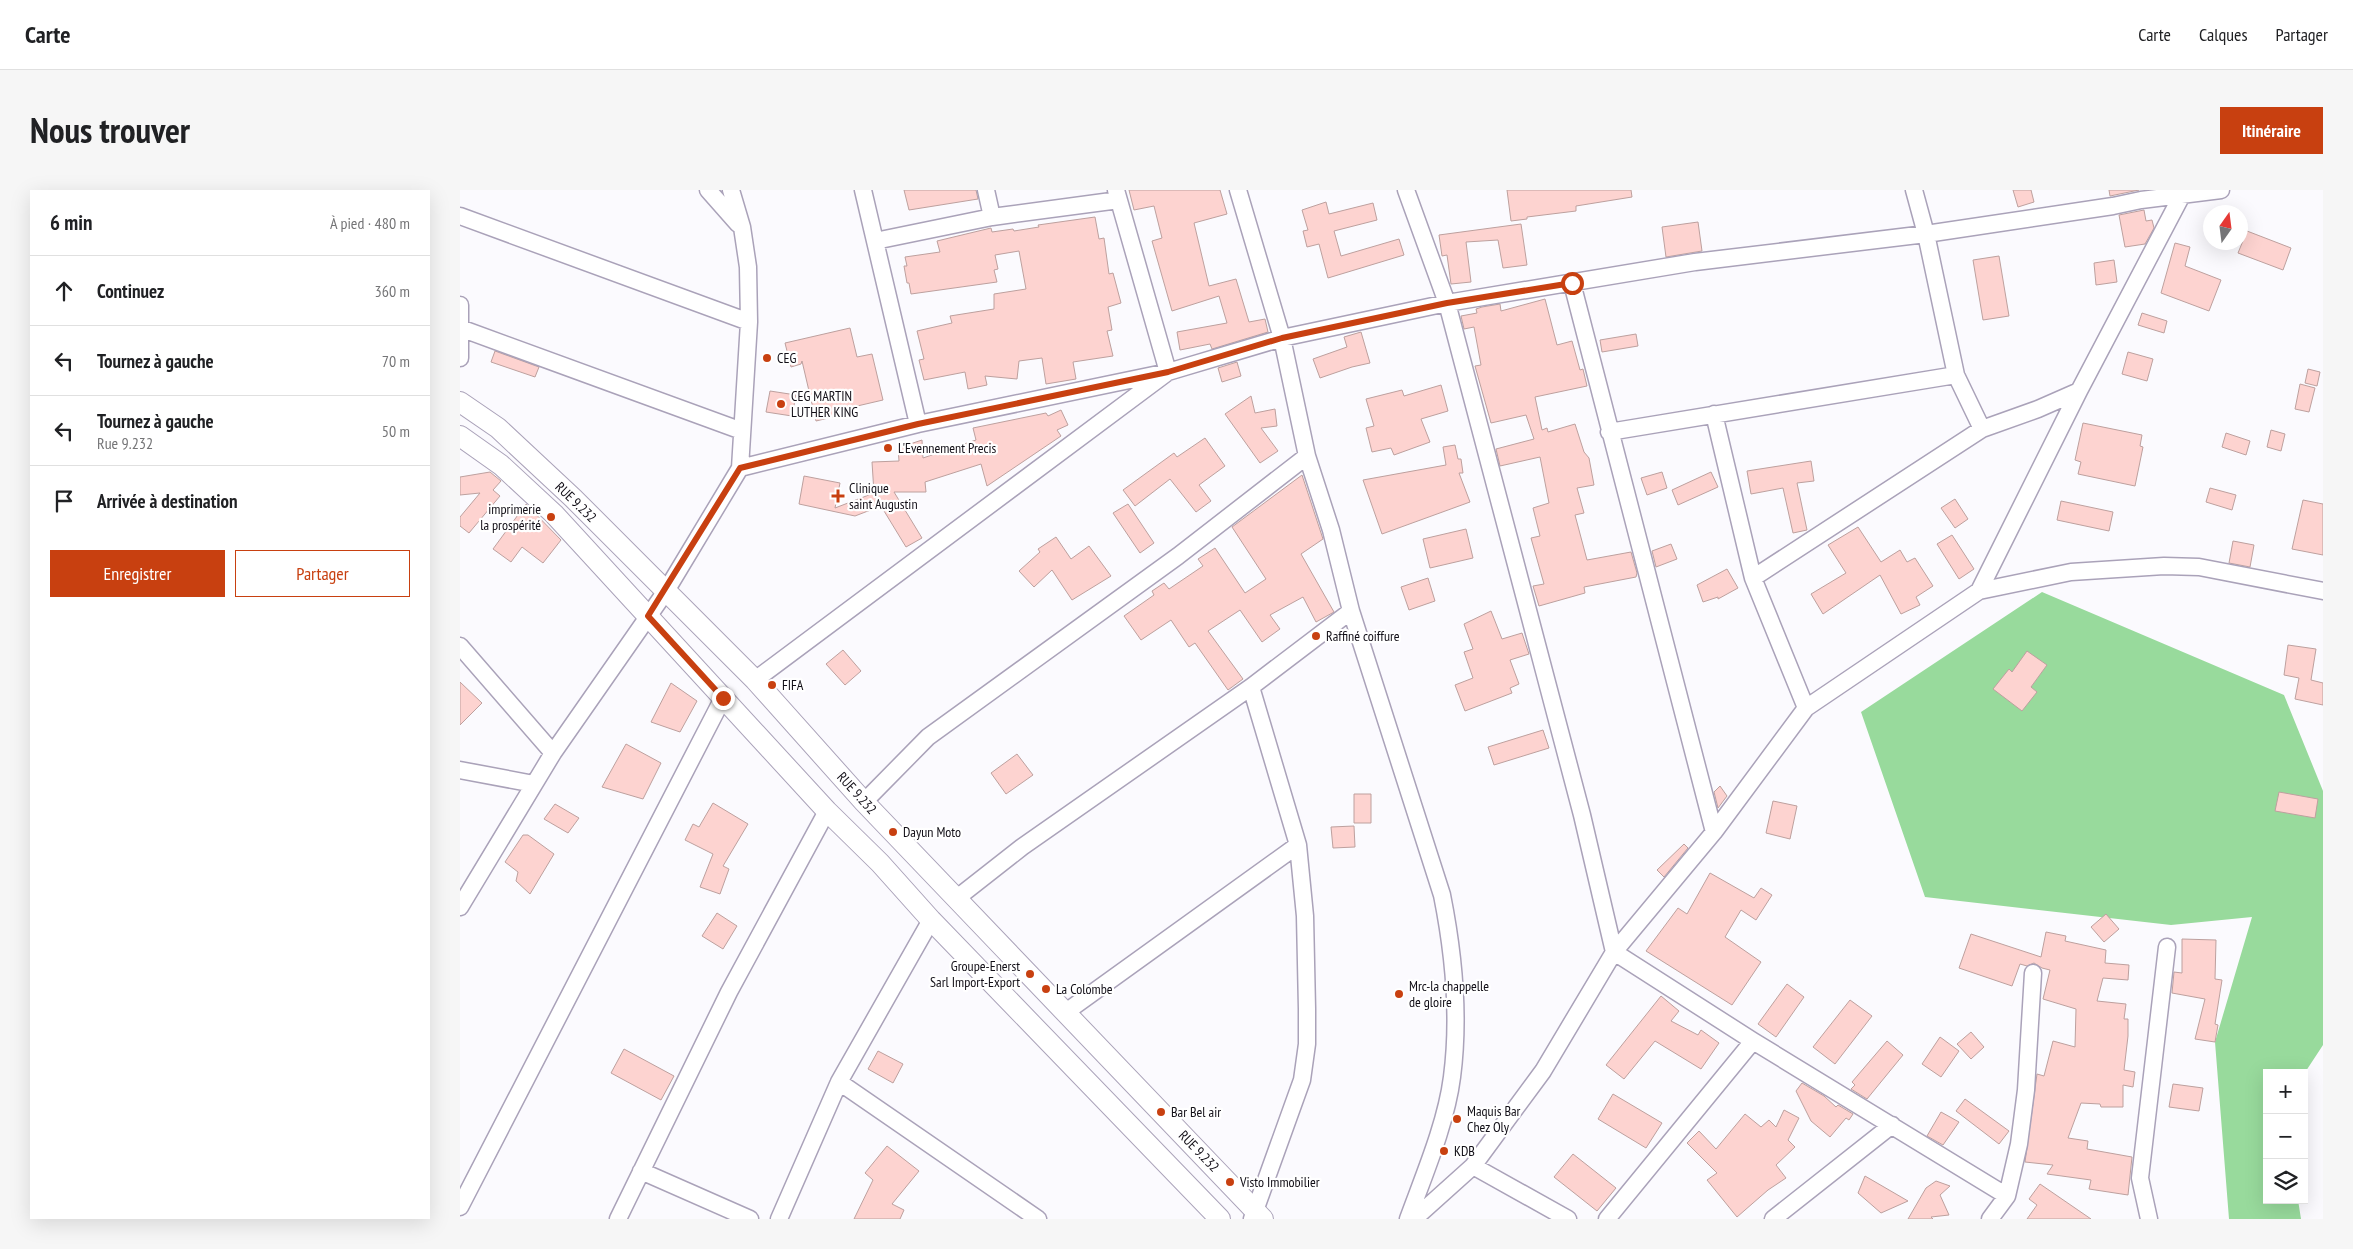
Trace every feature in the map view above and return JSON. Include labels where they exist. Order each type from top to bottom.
[{"type":"street","points":[[708,190],[742,227]]},
{"type":"street","points":[[460,907],[553,753],[666,592],[740,468],[749,322],[748,267],[742,227],[731,190]]},
{"type":"street","points":[[863,190],[918,424]]},
{"type":"street","points":[[986,190],[992,217]]},
{"type":"street","points":[[1238,190],[1282,338],[1307,456],[1331,530],[1351,612],[1442,895],[1452,952],[1456,996],[1452,1078],[1436,1144],[1408,1219]]},
{"type":"street","points":[[1406,190],[1447,303],[1582,815],[1614,952],[1753,1041],[2007,1196]]},
{"type":"street","points":[[1914,190],[1926,234],[1956,375],[1982,429]]},
{"type":"street","points":[[740,468],[918,424],[1168,372],[1282,338],[1447,303],[1695,262],[1926,234],[2221,190]]},
{"type":"street","points":[[875,241],[992,217],[1118,195],[1168,372]]},
{"type":"street","points":[[1979,591],[2079,391],[2182,195]]},
{"type":"street","points":[[460,216],[749,322]]},
{"type":"street","points":[[1572,283],[1714,832]]},
{"type":"street","points":[[460,305],[460,358]]},
{"type":"street","points":[[461,328],[742,431]]},
{"type":"street","points":[[755,680],[1168,372]]},
{"type":"street","points":[[1609,432],[1956,375]]},
{"type":"street","points":[[1753,578],[1982,429],[2038,409],[2079,391]]},
{"type":"street","name":"RUE 9.232","points":[[460,402],[498,428],[572,498],[755,680],[864,802],[1066,1012],[1257,1217]]},
{"type":"street","points":[[1714,414],[1753,578],[1806,708]]},
{"type":"street","name":"RUE 9.232","points":[[460,436],[501,466],[554,514],[827,811],[880,863],[931,920],[1220,1219]]},
{"type":"street","points":[[864,802],[928,737],[1178,556],[1307,456]]},
{"type":"street","points":[[1414,1219],[1473,1166],[1543,1070],[1614,952],[1714,832],[1806,708],[1979,591],[2071,572],[2164,566],[2199,567],[2323,591]]},
{"type":"street","points":[[957,898],[1022,847],[1251,687],[1351,612]]},
{"type":"street","points":[[460,646],[553,753]]},
{"type":"street","points":[[1251,687],[1298,845],[1305,916],[1307,1044],[1302,1080],[1257,1217]]},
{"type":"street","points":[[460,1207],[723,698]]},
{"type":"street","points":[[460,770],[534,784]]},
{"type":"street","points":[[618,1219],[729,992],[827,811]]},
{"type":"street","points":[[1066,1012],[1298,845]]},
{"type":"street","points":[[779,1219],[839,1082],[931,920]]},
{"type":"street","points":[[2149,1219],[2140,1178],[2167,947]]},
{"type":"street","points":[[1990,1219],[2007,1196],[2019,1144],[2026,1090],[2033,973]]},
{"type":"street","points":[[1607,1219],[1753,1041]]},
{"type":"street","points":[[839,1082],[1038,1219]]},
{"type":"street","points":[[1773,1219],[1892,1125]]},
{"type":"street","points":[[1473,1166],[1568,1219]]},
{"type":"street","points":[[641,1171],[750,1219]]},
{"type":"green space","points":[[2042,592],[2284,695],[2323,791],[2323,1045],[2307,1069],[2263,1069],[2263,1204],[2299,1204],[2301,1219],[2229,1219],[2215,1042],[2252,917],[2171,925],[1925,897],[1861,712]]},
{"type":"building","points":[[904,190],[976,190],[978,199],[909,210]]},
{"type":"building","points":[[1129,190],[1220,190],[1227,214],[1194,223],[1209,286],[1236,279],[1249,322],[1265,319],[1268,332],[1212,349],[1210,344],[1180,350],[1177,332],[1227,323],[1219,296],[1172,311],[1152,241],[1162,238],[1154,206],[1134,210]]},
{"type":"building","points":[[1507,190],[1631,190],[1632,197],[1576,206],[1576,211],[1527,217],[1527,219],[1511,221]]},
{"type":"building","points":[[2013,190],[2031,190],[2034,202],[2018,207]]},
{"type":"building","points":[[2109,190],[2139,190],[2110,196]]},
{"type":"building","points":[[1326,202],[1329,214],[1373,203],[1377,220],[1334,231],[1341,256],[1399,239],[1404,255],[1328,278],[1319,244],[1307,247],[1303,231],[1308,230],[1302,210]]},
{"type":"building","points":[[2144,210],[2146,221],[2152,220],[2154,228],[2145,244],[2125,247],[2119,215]]},
{"type":"building","points":[[1095,217],[1099,239],[1104,238],[1109,274],[1113,273],[1121,303],[1108,307],[1112,330],[1107,331],[1113,356],[1073,362],[1076,379],[1046,384],[1042,358],[1019,361],[1017,379],[985,376],[987,385],[968,389],[965,372],[924,380],[919,360],[924,359],[917,331],[952,323],[950,316],[994,309],[994,294],[1026,289],[1019,251],[995,255],[998,269],[994,270],[997,282],[911,294],[904,266],[907,266],[905,257],[940,252],[937,241],[991,228],[992,232],[1013,229],[1014,231],[1039,227],[1038,225]]},
{"type":"building","points":[[1698,222],[1702,251],[1666,257],[1662,227]]},
{"type":"building","points":[[1521,224],[1527,265],[1503,268],[1498,240],[1466,242],[1471,282],[1451,284],[1447,255],[1442,256],[1439,235]]},
{"type":"building","points":[[2248,231],[2291,248],[2283,270],[2238,253],[2239,250],[2248,250]]},
{"type":"building","points":[[2175,243],[2190,247],[2185,266],[2221,280],[2209,311],[2161,293]]},
{"type":"building","points":[[1999,256],[2009,316],[1983,320],[1973,260]]},
{"type":"building","points":[[2114,260],[2117,282],[2096,285],[2094,263]]},
{"type":"building","points":[[1545,299],[1557,345],[1572,341],[1580,370],[1583,369],[1587,386],[1535,397],[1542,430],[1547,428],[1548,432],[1575,424],[1584,452],[1589,458],[1594,485],[1577,488],[1584,513],[1575,515],[1587,560],[1631,552],[1637,573],[1636,577],[1584,587],[1585,593],[1539,606],[1533,586],[1544,584],[1531,538],[1540,536],[1533,508],[1549,503],[1540,457],[1500,466],[1496,449],[1534,439],[1526,415],[1491,423],[1475,366],[1481,365],[1474,327],[1464,329],[1461,316],[1477,313],[1476,309],[1482,307],[1500,304],[1501,311]]},
{"type":"building","points":[[2142,313],[2167,321],[2164,333],[2138,325]]},
{"type":"building","points":[[850,328],[857,357],[872,354],[883,400],[840,410],[841,415],[816,421],[802,361],[801,364],[791,367],[785,343]]},
{"type":"building","points":[[1361,332],[1370,363],[1320,378],[1313,359],[1347,347],[1344,337]]},
{"type":"building","points":[[1636,334],[1638,346],[1602,352],[1600,340]]},
{"type":"building","points":[[495,351],[539,367],[535,377],[491,362]]},
{"type":"building","points":[[2128,352],[2153,359],[2147,381],[2122,374]]},
{"type":"building","points":[[1237,362],[1241,376],[1222,382],[1218,368]]},
{"type":"building","points":[[2308,369],[2320,372],[2317,386],[2305,383]]},
{"type":"building","points":[[2300,384],[2315,388],[2309,412],[2295,409]]},
{"type":"building","points":[[1441,385],[1448,411],[1421,419],[1430,442],[1394,455],[1391,448],[1372,452],[1366,428],[1374,426],[1366,399],[1402,390],[1404,396]]},
{"type":"building","name":"CEG MARTIN LUTHER KING","points":[[770,391],[796,395],[792,416],[766,412]]},
{"type":"building","points":[[1251,396],[1255,413],[1275,409],[1277,426],[1261,428],[1278,451],[1260,463],[1225,414]]},
{"type":"building","points":[[1061,410],[1068,425],[1057,430],[1061,436],[987,486],[981,464],[925,482],[926,492],[894,492],[922,538],[906,547],[881,506],[855,516],[799,504],[804,476],[840,483],[835,508],[874,493],[872,462],[899,461],[898,448],[922,440],[923,458],[976,440],[973,428],[1046,413],[1048,416]]},
{"type":"building","points":[[2083,423],[2142,435],[2140,446],[2143,447],[2135,486],[2078,474],[2081,462],[2075,460]]},
{"type":"building","points":[[2271,430],[2285,434],[2281,451],[2267,447]]},
{"type":"building","points":[[2226,433],[2250,441],[2246,455],[2222,447]]},
{"type":"building","points":[[1205,438],[1225,466],[1199,485],[1211,501],[1196,512],[1170,479],[1135,506],[1123,490],[1174,453],[1177,457]]},
{"type":"building","points":[[1455,445],[1458,459],[1461,459],[1463,473],[1459,473],[1470,502],[1382,534],[1363,480],[1446,465],[1443,447]]},
{"type":"building","points":[[1811,461],[1814,481],[1797,483],[1807,530],[1793,533],[1783,488],[1751,494],[1747,471]]},
{"type":"building","points":[[490,472],[501,481],[493,490],[500,496],[469,533],[460,526],[460,517],[480,493],[460,495],[460,477]]},
{"type":"building","points":[[1662,472],[1667,488],[1647,495],[1641,478]]},
{"type":"building","points":[[1711,472],[1718,487],[1678,505],[1672,490]]},
{"type":"building","points":[[1302,475],[1323,539],[1301,554],[1334,612],[1316,622],[1303,597],[1270,615],[1280,629],[1262,642],[1240,610],[1208,631],[1243,679],[1228,690],[1195,643],[1189,647],[1171,620],[1141,640],[1124,616],[1154,595],[1152,591],[1164,583],[1169,589],[1203,566],[1198,559],[1215,548],[1245,593],[1266,579],[1232,527]]},
{"type":"building","points":[[2210,488],[2236,495],[2232,510],[2206,502]]},
{"type":"building","points":[[1955,499],[1968,519],[1955,528],[1941,508]]},
{"type":"building","points":[[2303,500],[2323,504],[2323,555],[2292,549]]},
{"type":"building","points":[[2061,501],[2113,512],[2109,531],[2057,520]]},
{"type":"building","points":[[526,504],[561,540],[543,563],[522,547],[511,562],[493,549]]},
{"type":"building","points":[[1128,504],[1154,543],[1140,553],[1113,513]]},
{"type":"building","points":[[1858,527],[1881,562],[1900,550],[1907,562],[1915,558],[1933,586],[1916,597],[1920,605],[1901,614],[1880,575],[1823,614],[1811,594],[1846,573],[1828,545]]},
{"type":"building","points":[[1466,529],[1473,558],[1430,568],[1423,539]]},
{"type":"building","points":[[1952,535],[1974,569],[1959,579],[1937,544]]},
{"type":"building","points":[[1056,537],[1071,559],[1089,546],[1111,576],[1072,600],[1052,570],[1034,587],[1019,571],[1040,552],[1038,549]]},
{"type":"building","points":[[2233,541],[2254,545],[2250,567],[2229,563]]},
{"type":"building","points":[[1671,544],[1677,559],[1656,567],[1652,551]]},
{"type":"building","points":[[1727,569],[1738,588],[1718,599],[1718,597],[1703,602],[1697,585]]},
{"type":"building","points":[[1428,578],[1435,601],[1409,610],[1401,587]]},
{"type":"building","points":[[1491,611],[1502,639],[1522,633],[1529,654],[1510,660],[1519,684],[1510,688],[1512,693],[1465,711],[1455,685],[1473,678],[1464,652],[1473,649],[1464,624]]},
{"type":"building","points":[[2288,645],[2316,649],[2311,680],[2323,683],[2323,705],[2295,699],[2299,678],[2284,675]]},
{"type":"building","points":[[843,650],[861,671],[845,685],[826,664]]},
{"type":"building","points":[[2027,651],[2047,665],[2031,687],[2037,692],[2022,711],[1993,689],[2009,669],[2012,672]]},
{"type":"building","points":[[460,682],[482,703],[460,725]]},
{"type":"building","points":[[671,683],[697,701],[680,732],[651,722]]},
{"type":"building","points":[[1543,730],[1549,748],[1494,765],[1488,747]]},
{"type":"building","points":[[626,744],[661,763],[643,799],[602,787]]},
{"type":"building","points":[[1017,754],[1033,775],[1006,794],[991,773]]},
{"type":"building","points":[[1720,786],[1727,796],[1718,808],[1714,792]]},
{"type":"building","points":[[2279,792],[2318,799],[2315,818],[2275,811]]},
{"type":"building","points":[[1354,794],[1371,794],[1371,823],[1354,823]]},
{"type":"building","points":[[1773,801],[1797,806],[1790,839],[1766,833]]},
{"type":"building","points":[[713,803],[748,824],[723,866],[729,869],[720,894],[700,887],[713,854],[685,840],[693,824],[699,827]]},
{"type":"building","points":[[555,804],[579,818],[568,833],[544,819]]},
{"type":"building","points":[[1354,826],[1355,847],[1333,848],[1331,827]]},
{"type":"building","points":[[523,835],[528,835],[554,854],[530,894],[516,881],[518,872],[505,862]]},
{"type":"building","points":[[1684,844],[1688,848],[1664,877],[1657,870]]},
{"type":"building","points":[[1710,873],[1754,898],[1761,888],[1772,895],[1756,920],[1741,910],[1725,937],[1761,962],[1732,1005],[1646,951],[1678,908],[1687,914]]},
{"type":"building","points":[[717,913],[737,926],[723,949],[702,936]]},
{"type":"building","points":[[2106,914],[2119,929],[2104,942],[2091,927]]},
{"type":"building","points":[[2046,932],[2066,936],[2065,941],[2106,950],[2105,963],[2129,965],[2128,980],[2103,978],[2097,1001],[2126,1004],[2124,1019],[2128,1019],[2128,1036],[2124,1070],[2135,1072],[2133,1087],[2123,1085],[2123,1107],[2101,1107],[2100,1104],[2081,1103],[2068,1138],[2088,1141],[2087,1149],[2132,1157],[2128,1195],[2089,1189],[2091,1180],[2047,1174],[2053,1165],[2025,1162],[2037,1074],[2044,1076],[2053,1041],[2075,1047],[2076,1009],[2043,999],[2050,970],[2034,963],[2027,966],[2020,964],[2012,986],[1959,968],[1971,934],[2041,957]]},
{"type":"building","points":[[2182,939],[2216,940],[2215,979],[2222,980],[2215,1024],[2218,1025],[2215,1042],[2195,1039],[2205,999],[2172,993],[2174,972],[2182,973]]},
{"type":"building","points":[[1787,984],[1804,997],[1776,1037],[1758,1024]]},
{"type":"building","points":[[1661,996],[1679,1011],[1671,1021],[1698,1035],[1701,1030],[1719,1043],[1701,1069],[1655,1041],[1624,1079],[1606,1065]]},
{"type":"building","points":[[1850,1000],[1872,1016],[1835,1064],[1813,1047]]},
{"type":"building","points":[[1971,1032],[1984,1047],[1971,1059],[1957,1044]]},
{"type":"building","points":[[1940,1037],[1959,1051],[1941,1077],[1922,1064]]},
{"type":"building","points":[[1887,1041],[1903,1055],[1867,1099],[1851,1089],[1855,1085],[1852,1082]]},
{"type":"building","points":[[624,1049],[674,1076],[661,1100],[611,1073]]},
{"type":"building","points":[[878,1051],[903,1064],[893,1083],[868,1069]]},
{"type":"building","points":[[1802,1083],[1824,1096],[1836,1107],[1838,1105],[1853,1114],[1849,1120],[1846,1118],[1830,1137],[1811,1121],[1796,1091]]},
{"type":"building","points":[[2173,1084],[2203,1088],[2199,1111],[2169,1107]]},
{"type":"building","points":[[1613,1094],[1662,1123],[1646,1148],[1598,1119]]},
{"type":"building","points":[[1965,1099],[2009,1131],[1999,1144],[1956,1111]]},
{"type":"building","points":[[1784,1110],[1799,1118],[1788,1140],[1795,1147],[1776,1165],[1786,1178],[1768,1190],[1737,1217],[1707,1180],[1717,1173],[1687,1143],[1699,1131],[1716,1149],[1745,1114],[1761,1127],[1769,1120],[1776,1127]]},
{"type":"building","points":[[1941,1112],[1959,1122],[1943,1145],[1927,1136]]},
{"type":"building","points":[[887,1146],[919,1171],[892,1204],[904,1210],[900,1219],[854,1219],[873,1180],[865,1173]]},
{"type":"building","points":[[1573,1154],[1616,1188],[1597,1211],[1554,1177]]},
{"type":"building","points":[[1865,1176],[1908,1201],[1881,1213],[1858,1193]]},
{"type":"building","points":[[1936,1181],[1950,1186],[1940,1195],[1949,1215],[1931,1217],[1933,1219],[1908,1219],[1926,1188]]},
{"type":"building","points":[[2040,1184],[2091,1219],[2027,1219],[2037,1205],[2029,1199]]},
{"type":"place","name":"CEG","points":[[767,358]]},
{"type":"place","name":"CEG MARTIN LUTHER KING","points":[[781,404]]},
{"type":"place","name":"L'Evennement Precis","points":[[888,448]]},
{"type":"place","name":"Clinique saint Augustin","points":[[838,496]]},
{"type":"place","name":"imprimerie la prospérité","points":[[551,517]]},
{"type":"place","name":"Raffiné coiffure","points":[[1316,636]]},
{"type":"place","name":"FIFA","points":[[772,685]]},
{"type":"place","name":"Dayun Moto","points":[[893,832]]},
{"type":"place","name":"Groupe-Enerst Sarl Import-Export","points":[[1030,974]]},
{"type":"place","name":"La Colombe","points":[[1046,989]]},
{"type":"place","name":"Mrc-la chappelle de gloire","points":[[1399,994]]},
{"type":"place","name":"Bar Bel air","points":[[1161,1112]]},
{"type":"place","name":"Maquis Bar Chez Oly","points":[[1457,1119]]},
{"type":"place","name":"KDB","points":[[1444,1151]]},
{"type":"place","name":"Visto Immobilier","points":[[1230,1182]]},
{"type":"route","points":[[723,698],[648,616],[666,592],[740,468],[918,424],[1168,372],[1282,338],[1447,303],[1572,283]]}]
